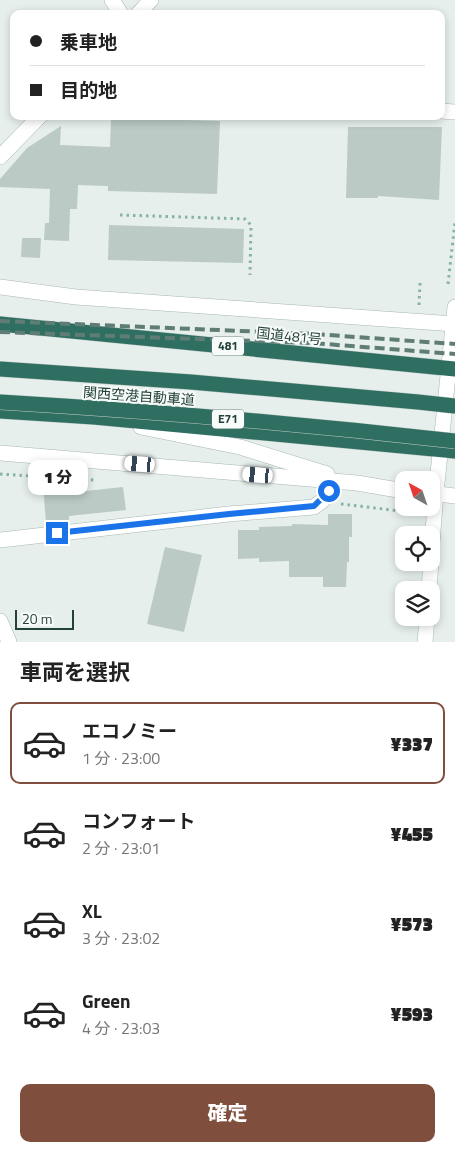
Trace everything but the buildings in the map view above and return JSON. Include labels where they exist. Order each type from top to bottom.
[{"type":"highway","name":"国道481号","points":[[0,324],[452,368]]},
{"type":"highway","name":"関西空港自動車道","points":[[0,369],[201,383],[455,406]]},
{"type":"highway","name":"関西空港自動車道","points":[[0,402],[200,416],[455,441]]},
{"type":"highway","points":[[0,411],[94,417],[448,451]]},
{"type":"street","points":[[142,10],[151,0]]},
{"type":"street","points":[[0,157],[36,120]]},
{"type":"street","points":[[0,287],[76,297],[454,324]]},
{"type":"street","points":[[440,475],[448,451],[455,308]]},
{"type":"street","points":[[0,418],[58,414]]},
{"type":"street","points":[[94,417],[240,448],[357,484]]},
{"type":"street","points":[[0,453],[337,482],[395,490]]},
{"type":"street","points":[[0,540],[314,506],[322,501],[337,482]]},
{"type":"street","points":[[440,494],[455,496]]},
{"type":"street","points":[[0,621],[9,642]]},
{"type":"street","points":[[425,642],[426,626]]},
{"type":"path","points":[[120,215],[245,219],[250,225],[250,275]]},
{"type":"path","points":[[448,284],[455,222]]},
{"type":"path","points":[[0,474],[96,480]]},
{"type":"path","points":[[322,501],[395,512]]},
{"type":"railway","points":[[0,321],[314,334],[455,344]]},
{"type":"railway","points":[[0,332],[312,343],[455,354]]},
{"type":"route","points":[[57,533],[314,506],[322,501],[329,491]]}]
